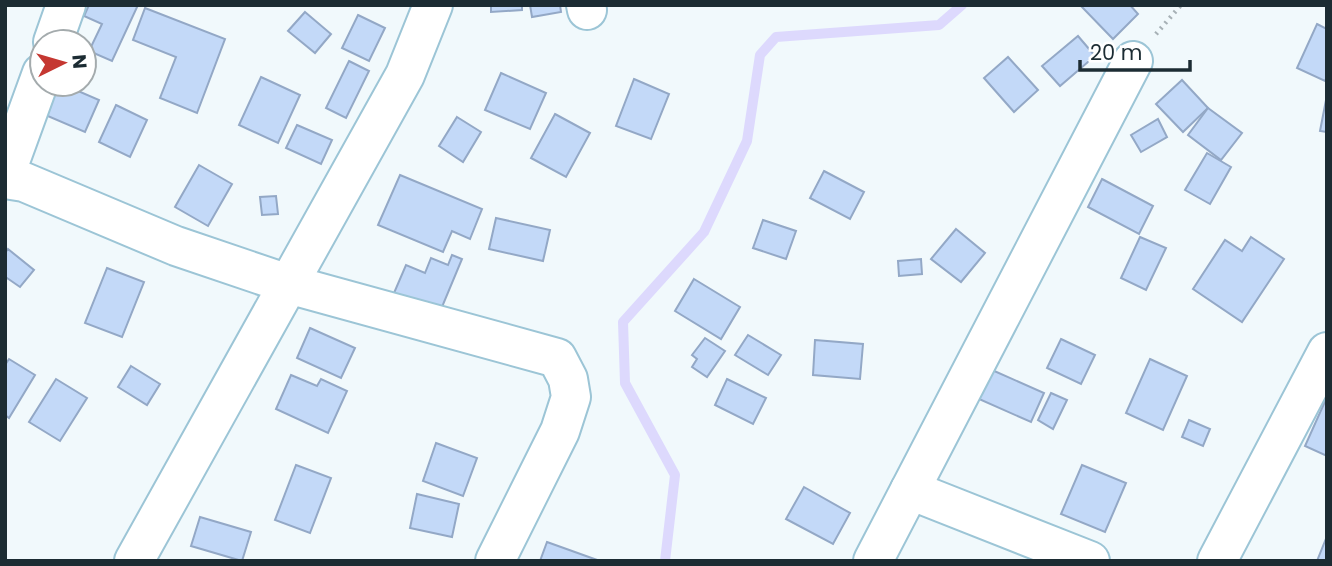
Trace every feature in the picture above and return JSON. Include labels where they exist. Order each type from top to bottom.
[{"type":"street","points":[[58,28],[66,5]]},
{"type":"street","points":[[134,561],[405,75],[433,5]]},
{"type":"street","points":[[873,561],[1133,61]]},
{"type":"street","points":[[33,98],[5,177],[24,182],[176,246],[288,284],[558,358],[568,379],[571,397],[560,431],[495,561]]},
{"type":"street","points":[[1217,561],[1327,352]]},
{"type":"street","points":[[909,489],[1090,561]]},
{"type":"building","points":[[89,5],[138,5],[112,61],[98,55],[98,32],[102,24],[84,16]]},
{"type":"building","points":[[491,5],[522,5],[522,10],[491,12]]},
{"type":"building","points":[[530,5],[560,5],[561,12],[532,17]]},
{"type":"building","points":[[1080,5],[1130,5],[1138,14],[1113,39]]},
{"type":"building","points":[[145,8],[225,39],[197,113],[160,98],[176,57],[133,40]]},
{"type":"building","points":[[305,12],[331,34],[315,53],[288,31]]},
{"type":"building","points":[[358,15],[385,28],[369,61],[342,48]]},
{"type":"building","points":[[1317,24],[1327,29],[1325,81],[1297,68]]},
{"type":"building","points":[[1078,36],[1095,56],[1060,86],[1042,66]]},
{"type":"building","points":[[1008,57],[1038,90],[1014,112],[984,78]]},
{"type":"building","points":[[349,61],[369,71],[346,118],[326,108]]},
{"type":"building","points":[[501,73],[546,93],[530,129],[485,110]]},
{"type":"building","points":[[261,77],[300,95],[278,143],[239,125]]},
{"type":"building","points":[[634,79],[669,94],[651,139],[616,126]]},
{"type":"building","points":[[1182,80],[1208,108],[1183,132],[1156,104]]},
{"type":"building","points":[[50,98],[99,100],[85,132],[43,114]]},
{"type":"building","points":[[1327,100],[1327,132],[1320,131]]},
{"type":"building","points":[[116,105],[147,120],[130,157],[99,142]]},
{"type":"building","points":[[1208,108],[1242,133],[1221,160],[1188,135]]},
{"type":"building","points":[[555,114],[590,133],[566,177],[531,158]]},
{"type":"building","points":[[457,117],[481,132],[463,162],[439,146]]},
{"type":"building","points":[[1158,119],[1167,137],[1141,152],[1131,135]]},
{"type":"building","points":[[297,125],[332,140],[321,164],[286,148]]},
{"type":"building","points":[[1207,153],[1231,167],[1210,204],[1185,190]]},
{"type":"building","points":[[199,165],[232,184],[208,226],[175,207]]},
{"type":"building","points":[[824,171],[864,192],[850,219],[810,198]]},
{"type":"building","points":[[400,175],[482,209],[470,239],[452,231],[443,252],[378,225]]},
{"type":"building","points":[[1102,179],[1153,206],[1139,234],[1088,207]]},
{"type":"building","points":[[276,196],[278,214],[262,215],[260,197]]},
{"type":"building","points":[[496,218],[550,230],[543,261],[489,249]]},
{"type":"building","points":[[763,220],[796,231],[786,259],[753,248]]},
{"type":"building","points":[[956,229],[985,253],[961,282],[931,259]]},
{"type":"building","points":[[1140,237],[1166,248],[1146,290],[1121,278]]},
{"type":"building","points":[[1251,237],[1284,259],[1242,322],[1193,289],[1225,240],[1242,251]]},
{"type":"building","points":[[8,249],[34,270],[20,287],[7,278],[5,280],[5,253]]},
{"type":"building","points":[[452,255],[462,259],[437,319],[391,300],[406,265],[425,273],[431,258],[448,265]]},
{"type":"building","points":[[921,259],[922,274],[899,276],[898,261]]},
{"type":"building","points":[[107,268],[144,282],[122,337],[85,323]]},
{"type":"building","points":[[694,279],[740,307],[721,339],[675,311]]},
{"type":"building","points":[[310,328],[355,348],[341,378],[297,358]]},
{"type":"building","points":[[748,335],[781,355],[768,375],[735,355]]},
{"type":"building","points":[[705,338],[725,351],[707,377],[692,367],[697,359],[692,355]]},
{"type":"building","points":[[1061,339],[1095,355],[1081,384],[1047,368]]},
{"type":"building","points":[[815,340],[863,344],[860,379],[813,375]]},
{"type":"building","points":[[9,359],[35,375],[9,418],[5,415],[5,365]]},
{"type":"building","points":[[1150,359],[1187,376],[1163,430],[1126,413]]},
{"type":"building","points":[[131,366],[160,384],[147,405],[118,387]]},
{"type":"building","points":[[992,370],[1044,393],[1031,422],[979,399]]},
{"type":"building","points":[[291,375],[317,386],[321,379],[347,391],[328,433],[276,409]]},
{"type":"building","points":[[56,379],[87,398],[60,441],[29,422]]},
{"type":"building","points":[[727,379],[766,398],[753,424],[715,405]]},
{"type":"building","points":[[1051,393],[1067,400],[1053,429],[1038,420]]},
{"type":"building","points":[[1327,397],[1327,456],[1305,446]]},
{"type":"building","points":[[1189,420],[1210,429],[1203,446],[1182,437]]},
{"type":"building","points":[[436,443],[477,458],[463,496],[423,481]]},
{"type":"building","points":[[296,465],[331,478],[310,533],[275,520]]},
{"type":"building","points":[[1082,465],[1126,483],[1105,532],[1061,514]]},
{"type":"building","points":[[804,487],[850,513],[833,544],[786,519]]},
{"type":"building","points":[[417,494],[459,504],[452,537],[410,528]]},
{"type":"building","points":[[200,517],[251,532],[242,561],[191,546]]},
{"type":"building","points":[[1327,536],[1327,561],[1317,561]]},
{"type":"building","points":[[547,542],[600,561],[540,561]]},
{"type":"waterway","points":[[665,561],[675,475],[625,383],[623,322],[704,232],[747,141],[760,55],[776,37],[939,25],[962,5]]}]
